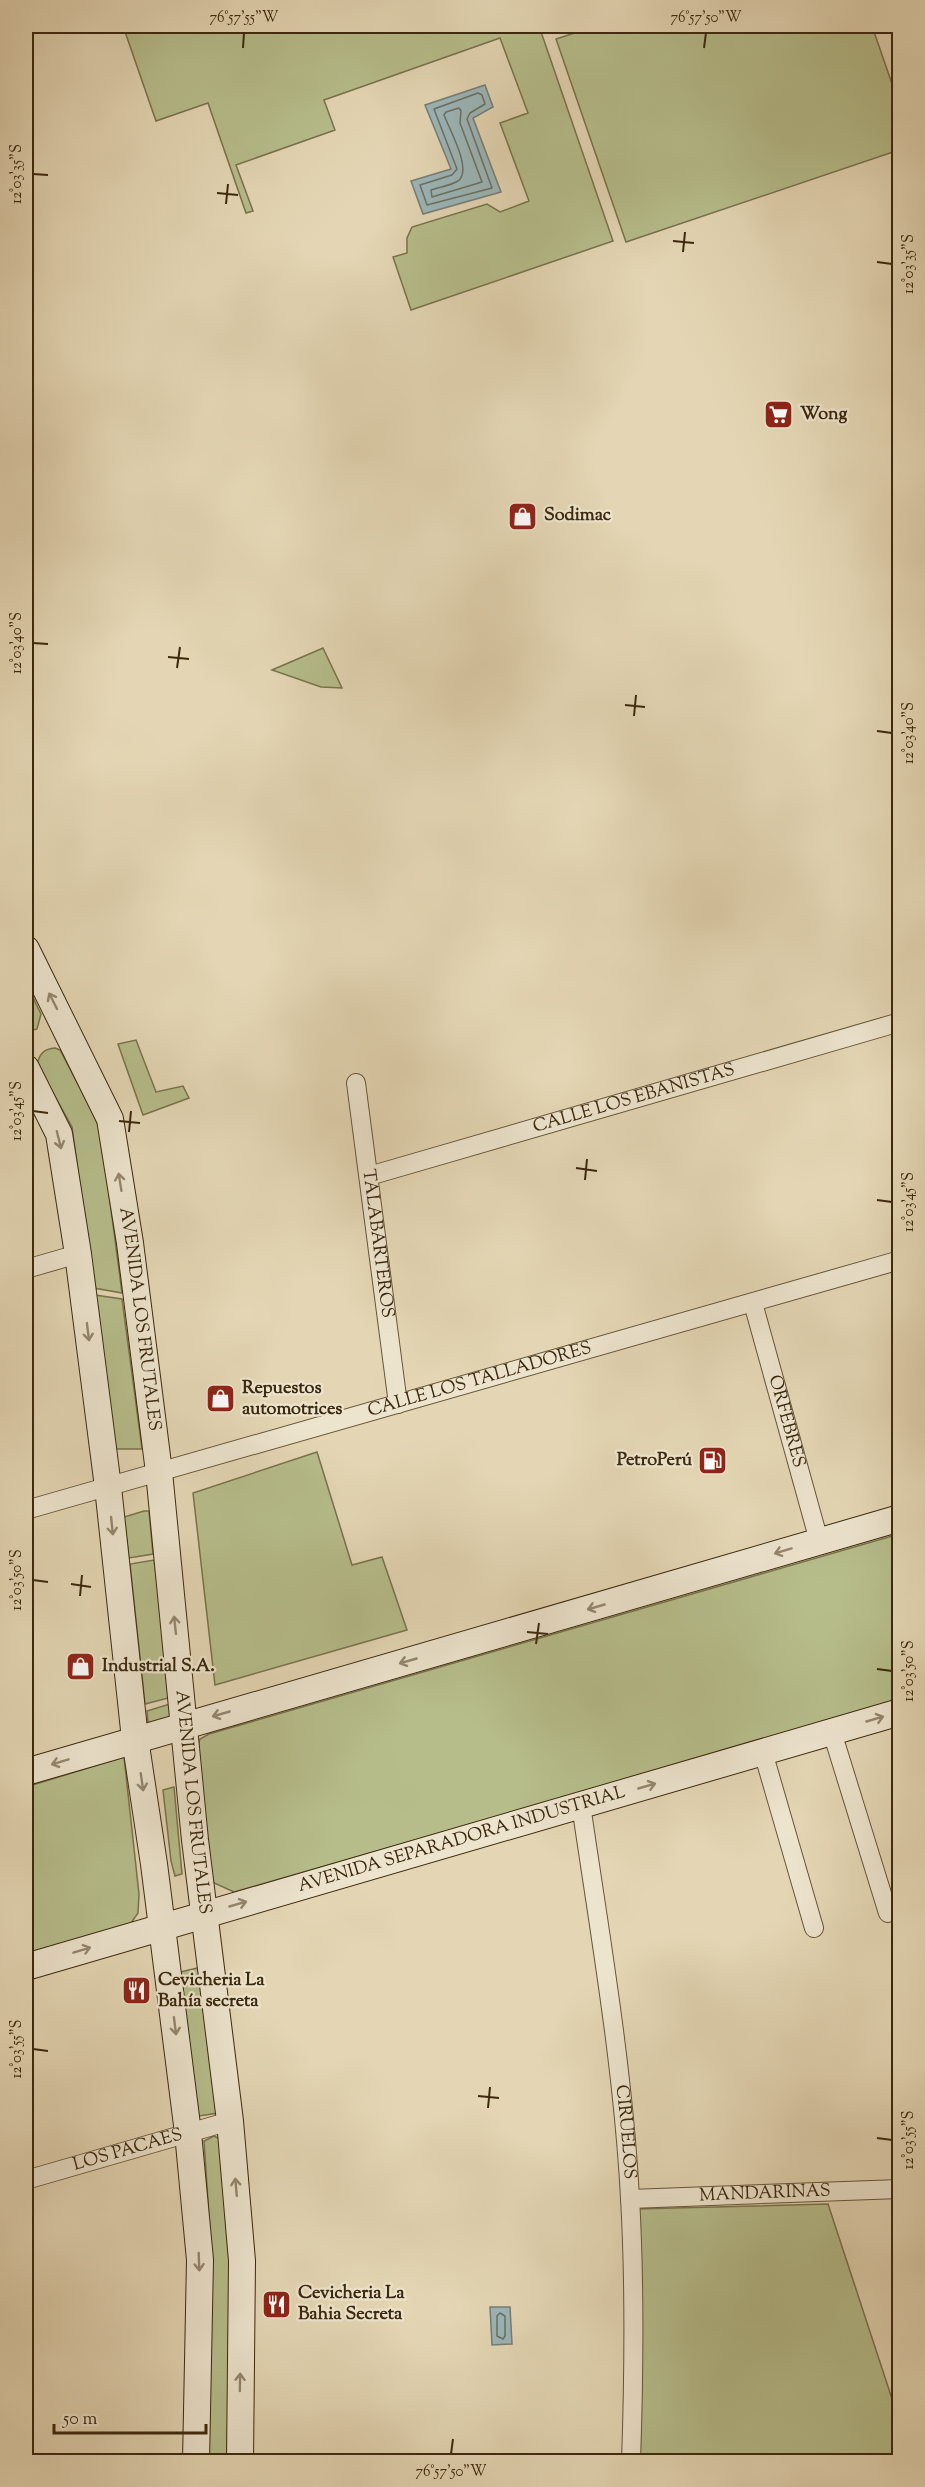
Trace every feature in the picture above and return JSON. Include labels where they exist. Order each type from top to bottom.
[{"type":"main road","name":"AVENIDA LOS FRUTALES","points":[[26,949],[110,1119],[129,1243],[159,1472],[195,1840],[230,2121],[242,2261],[240,2462]]},
{"type":"main road","points":[[26,1068],[58,1134],[78,1254],[108,1487],[135,1739],[162,1926],[188,2133],[200,2260],[196,2462]]},
{"type":"main road","points":[[26,1772],[900,1518]]},
{"type":"main road","name":"AVENIDA SEPARADORA INDUSTRIAL","points":[[26,1967],[204,1913],[900,1712]]},
{"type":"street","name":"CALLE LOS EBANISTAS","points":[[369,1176],[900,1022]]},
{"type":"street","name":"TALABARTEROS","points":[[356,1083],[398,1404]]},
{"type":"street","points":[[26,1269],[78,1254]]},
{"type":"street","name":"CALLE LOS TALLADORES","points":[[26,1510],[900,1260]]},
{"type":"street","name":"ORFEBRES","points":[[753,1303],[819,1541]]},
{"type":"street","points":[[832,1732],[888,1913]]},
{"type":"street","points":[[763,1752],[814,1928]]},
{"type":"street","name":"CIRUELOS","points":[[581,1805],[619,2075],[630,2199],[633,2385],[631,2462]]},
{"type":"street","name":"LOS PACAES","points":[[26,2180],[230,2121]]},
{"type":"street","name":"MANDARINAS","points":[[630,2199],[900,2189]]},
{"type":"green space","points":[[123,26],[539,26],[613,241],[411,310],[393,257],[407,253],[407,238],[412,227],[487,204],[500,212],[529,201],[500,123],[528,113],[500,38],[324,100],[335,130],[236,165],[253,211],[246,213],[208,103],[156,121]]},
{"type":"green space","points":[[596,26],[872,26],[899,104],[899,150],[626,242],[556,39]]},
{"type":"green space","points":[[323,648],[342,688],[321,687],[272,670]]},
{"type":"green space","points":[[26,983],[41,1014],[37,1029],[26,1032]]},
{"type":"green space","points":[[136,1040],[156,1092],[183,1086],[189,1098],[143,1115],[118,1044]]},
{"type":"green space","points":[[55,1048],[60,1050],[101,1133],[122,1293],[94,1288],[72,1127],[37,1064],[43,1052]]},
{"type":"green space","points":[[95,1295],[122,1299],[142,1449],[114,1449]]},
{"type":"green space","points":[[317,1452],[352,1565],[382,1557],[407,1630],[215,1685],[193,1493]]},
{"type":"green space","points":[[149,1511],[153,1554],[129,1558],[124,1517]]},
{"type":"green space","points":[[899,1534],[899,1701],[234,1892],[212,1882],[197,1748],[200,1739],[209,1734]]},
{"type":"green space","points":[[154,1560],[172,1697],[145,1704],[130,1564]]},
{"type":"green space","points":[[173,1703],[173,1717],[153,1728],[148,1722],[147,1711]]},
{"type":"green space","points":[[124,1757],[139,1894],[138,1913],[131,1923],[26,1955],[26,1787]]},
{"type":"green space","points":[[174,1787],[182,1874],[175,1876],[171,1861],[163,1790]]},
{"type":"green space","points":[[202,1967],[218,2113],[199,2116],[180,1972]]},
{"type":"green space","points":[[214,2136],[220,2139],[231,2261],[227,2461],[206,2461],[212,2261],[204,2141]]},
{"type":"green space","points":[[828,2204],[899,2420],[899,2461],[637,2461],[635,2209]]},
{"type":"water","points":[[485,85],[493,107],[473,118],[501,192],[423,214],[411,181],[451,169],[425,105]]},
{"type":"water","points":[[490,2307],[510,2307],[512,2344],[492,2345]]},
{"type":"place","name":"Wong","points":[[779,415]]},
{"type":"place","name":"Sodimac","points":[[523,516]]},
{"type":"place","name":"Repuestos automotrices","points":[[221,1399]]},
{"type":"place","name":"PetroPerú","points":[[713,1461]]},
{"type":"place","name":"Industrial S.A.","points":[[81,1667]]},
{"type":"place","name":"Cevicheria La Bahía secreta","points":[[137,1991]]},
{"type":"place","name":"Cevicheria La Bahia Secreta","points":[[277,2304]]}]
